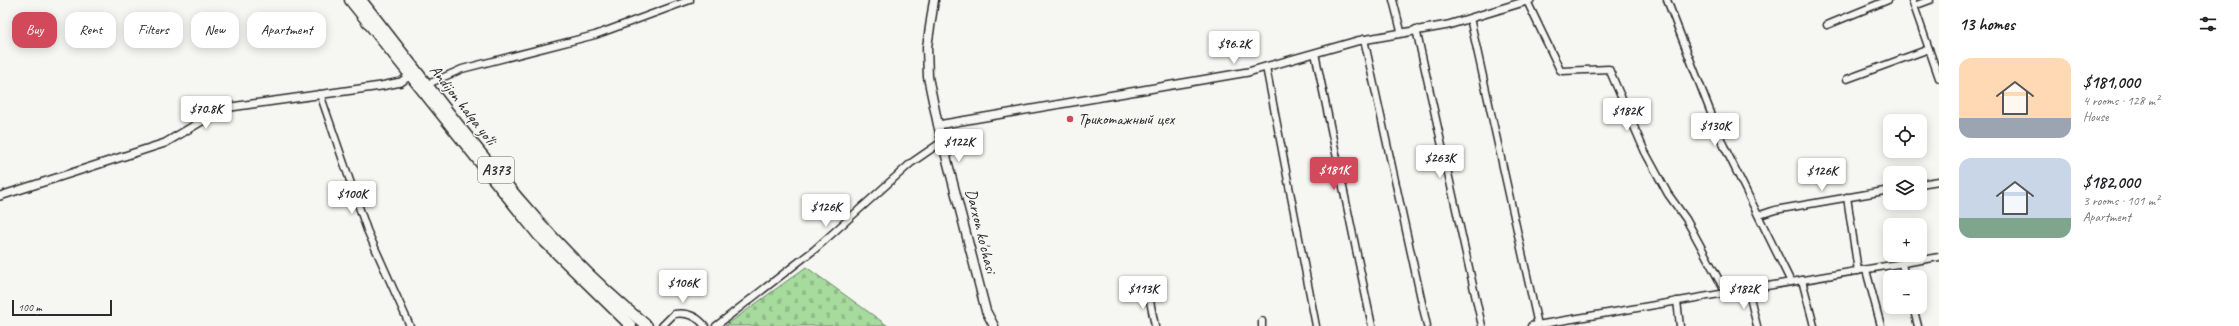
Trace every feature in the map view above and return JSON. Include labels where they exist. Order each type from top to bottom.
[{"type":"highway","name":"Andijon halqa yo‘li","points":[[350,0],[409,76],[539,236],[628,325]]},
{"type":"highway","name":"Andijon halqa yo‘li","points":[[361,0],[551,238],[600,285],[647,326]]},
{"type":"main road","name":"Darxon ko'chasi","points":[[934,0],[926,47],[928,77],[938,125],[986,311],[994,326]]},
{"type":"street","points":[[428,84],[462,69],[595,35],[690,0]]},
{"type":"street","points":[[1394,0],[1401,31]]},
{"type":"street","points":[[1667,0],[1723,144],[1760,215],[1791,282]]},
{"type":"street","points":[[1827,25],[1888,0]]},
{"type":"street","points":[[1930,0],[1913,3],[1937,68],[1939,78]]},
{"type":"street","points":[[938,125],[1248,72],[1364,39],[1401,31],[1448,25],[1528,1],[1560,70],[1609,68],[1645,152],[1668,194],[1686,219],[1726,293]]},
{"type":"street","points":[[1470,18],[1538,325]]},
{"type":"street","points":[[1416,29],[1482,326]]},
{"type":"street","points":[[1364,39],[1427,326]]},
{"type":"street","points":[[1847,79],[1929,49]]},
{"type":"street","points":[[1315,53],[1372,326]]},
{"type":"street","points":[[1266,67],[1316,326]]},
{"type":"street","points":[[0,196],[165,143],[224,108],[401,82],[409,76]]},
{"type":"street","points":[[320,94],[367,230],[410,326]]},
{"type":"street","points":[[716,326],[814,250],[911,163],[943,141]]},
{"type":"street","points":[[1927,183],[1939,181]]},
{"type":"street","points":[[1760,215],[1775,210],[1883,191]]},
{"type":"street","points":[[1847,197],[1858,271]]},
{"type":"street","points":[[1531,326],[1569,323],[1676,301],[1939,257]]},
{"type":"street","points":[[1902,264],[1903,270]]},
{"type":"street","points":[[1866,270],[1882,326]]},
{"type":"street","points":[[1802,280],[1814,326]]},
{"type":"street","points":[[1748,289],[1757,326]]},
{"type":"street","points":[[1148,290],[1155,326]]},
{"type":"street","points":[[1676,301],[1680,326]]},
{"type":"street","points":[[662,326],[674,314],[683,313],[698,318],[705,326]]},
{"type":"street","points":[[1915,314],[1918,326]]},
{"type":"green space","points":[[806,267],[888,326],[725,326]]},
{"type":"place","name":"Трикотажный цех","points":[[1070,119]]}]
